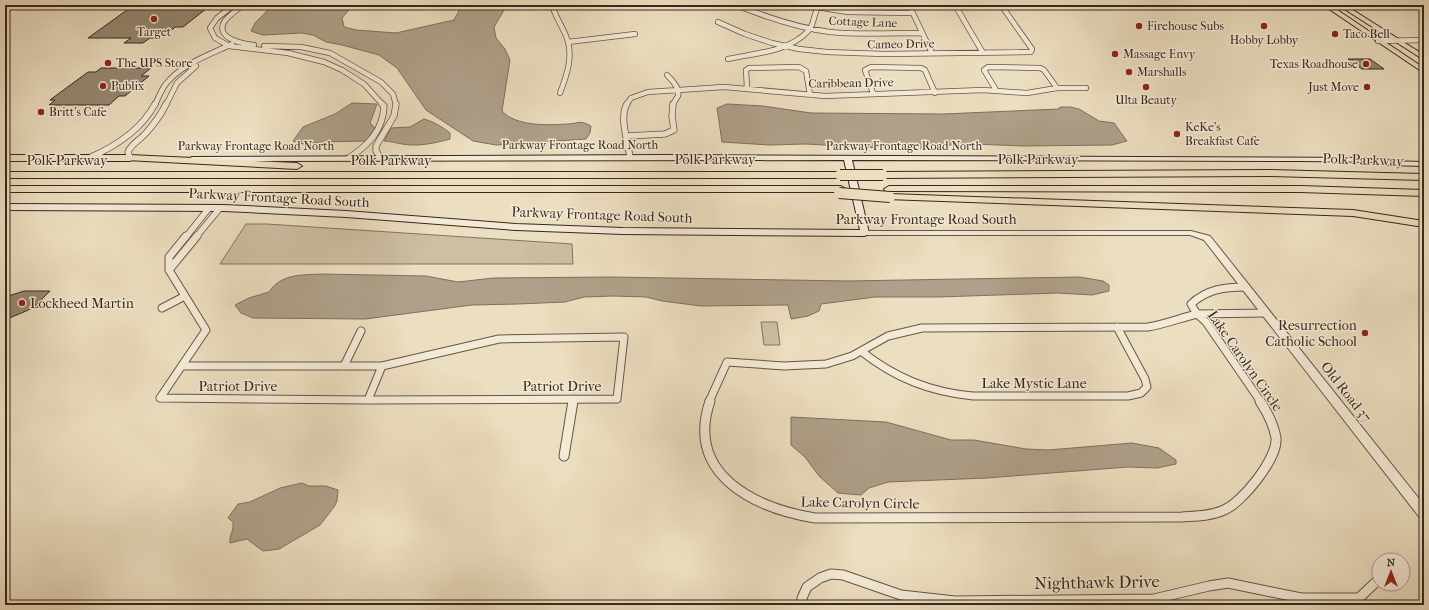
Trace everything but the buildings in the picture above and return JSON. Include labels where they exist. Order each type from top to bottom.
[{"type":"highway","points":[[130,158],[489,175]]},
{"type":"highway","name":"Polk Parkway","points":[[5,175],[883,175],[1277,173],[1424,177]]},
{"type":"highway","name":"Polk Parkway","points":[[5,189],[356,190],[779,188],[806,192],[840,191],[889,193]]},
{"type":"highway","points":[[889,193],[1300,189],[1424,193]]},
{"type":"highway","points":[[5,198],[356,190]]},
{"type":"highway","points":[[889,193],[1352,213],[1424,224]]},
{"type":"main road","points":[[1326,5],[1424,71]]},
{"type":"main road","points":[[1341,5],[1424,58]]},
{"type":"main road","name":"Parkway Frontage Road North","points":[[5,158],[630,157],[1371,160],[1386,163],[1424,164]]},
{"type":"main road","name":"Parkway Frontage Road North","points":[[1371,160],[1380,157],[1424,158]]},
{"type":"main road","points":[[848,158],[865,233]]},
{"type":"main road","name":"Parkway Frontage Road South","points":[[5,207],[220,208],[346,214],[562,229],[865,233]]},
{"type":"street","points":[[229,46],[215,38],[210,28],[217,18],[234,5]]},
{"type":"street","points":[[243,5],[223,24],[225,34],[237,44],[301,55],[313,58],[342,70],[364,84],[384,106],[385,114],[370,141],[364,149],[349,158]]},
{"type":"street","points":[[398,7],[403,5]]},
{"type":"street","points":[[552,5],[555,16],[568,42],[570,56],[568,74],[560,93]]},
{"type":"street","name":"Cottage Lane","points":[[736,5],[783,22],[811,28],[848,33],[922,33]]},
{"type":"street","points":[[804,5],[818,6],[848,12],[912,13]]},
{"type":"street","points":[[909,5],[932,53]]},
{"type":"street","points":[[955,5],[983,53]]},
{"type":"street","name":"Cameo Drive","points":[[718,22],[749,36],[785,46],[817,52],[844,54],[1026,53],[1032,50],[1001,5]]},
{"type":"street","points":[[728,59],[785,46],[800,38],[811,28],[818,6]]},
{"type":"street","points":[[568,42],[635,34]]},
{"type":"street","points":[[1378,41],[1424,40]]},
{"type":"street","points":[[87,158],[109,149],[150,114],[166,83],[175,75],[190,65],[229,46],[244,43],[322,50],[378,80],[388,88],[396,104],[394,118],[376,147],[380,158]]},
{"type":"street","points":[[130,158],[128,152],[130,147],[145,134],[162,113],[177,83],[197,66],[237,44]]},
{"type":"street","points":[[747,88],[746,70],[749,68],[799,67],[806,71],[810,95]]},
{"type":"street","points":[[873,93],[865,70],[871,67],[921,68],[925,70],[935,92]]},
{"type":"street","points":[[996,90],[984,70],[988,67],[1040,68],[1044,70],[1057,88]]},
{"type":"street","points":[[626,136],[665,134],[672,132],[674,129],[672,124],[673,101],[678,95],[676,84],[667,75]]},
{"type":"street","name":"Caribbean Drive","points":[[630,157],[624,124],[625,107],[631,98],[648,92],[724,87],[834,96],[873,93],[996,90],[1027,93],[1057,88],[1086,88]]},
{"type":"street","points":[[169,270],[169,257],[209,208]]},
{"type":"street","points":[[169,270],[220,208]]},
{"type":"street","name":"Parkway Frontage Road South","points":[[865,233],[1199,234]]},
{"type":"street","name":"Old Road 37","points":[[1199,234],[1207,238],[1424,514]]},
{"type":"street","name":"Patriot Drive","points":[[169,270],[206,330],[160,398],[368,400],[617,399],[624,337],[499,339],[382,366],[182,366]]},
{"type":"street","name":"Lake Carolyn Circle","points":[[1246,287],[1225,287],[1211,291],[1197,297],[1190,304],[1197,314],[1206,322],[1263,405],[1274,425],[1276,439],[1272,456],[1246,494],[1234,506],[1216,514],[1182,517],[815,518],[792,515],[760,504],[739,491],[722,476],[710,456],[706,441],[705,422],[708,408],[727,362],[799,366],[819,365],[841,361],[862,351],[889,335],[912,329],[933,327],[1148,327],[1167,324],[1184,317],[1197,314],[1266,313]]},
{"type":"street","points":[[162,308],[186,296]]},
{"type":"street","name":"Lake Mystic Lane","points":[[862,351],[875,363],[903,380],[951,395],[1138,395],[1145,391],[1147,387],[1145,379],[1117,327]]},
{"type":"street","points":[[344,366],[361,331]]},
{"type":"street","points":[[368,400],[382,366]]},
{"type":"street","points":[[564,456],[573,399]]},
{"type":"street","name":"Nighthawk Drive","points":[[802,605],[802,598],[807,587],[820,578],[831,574],[843,575],[902,595],[955,600],[1154,599],[1228,583],[1303,602],[1359,598],[1371,587]]},
{"type":"shaded area","points":[[273,5],[353,5],[342,18],[344,27],[356,30],[396,33],[454,20],[462,5],[507,5],[494,27],[496,38],[505,49],[510,60],[502,111],[516,120],[533,124],[551,125],[580,122],[584,123],[591,126],[590,133],[586,139],[496,145],[473,141],[426,110],[397,68],[379,55],[326,42],[313,35],[301,33],[263,35],[251,31],[255,23]]},
{"type":"shaded area","points":[[352,103],[377,104],[370,123],[375,128],[366,141],[303,144],[293,141],[303,127],[335,114]]},
{"type":"shaded area","points":[[727,104],[763,106],[811,113],[943,114],[1059,109],[1060,107],[1071,107],[1079,109],[1099,121],[1114,123],[1127,141],[1112,145],[1023,146],[972,144],[949,145],[931,149],[805,144],[770,145],[722,142],[717,108]]},
{"type":"shaded area","points":[[424,119],[444,128],[450,133],[450,139],[420,145],[384,141],[391,128],[410,127]]},
{"type":"shaded area","points":[[246,224],[267,224],[572,244],[573,264],[220,264]]},
{"type":"shaded area","points":[[301,275],[426,276],[458,282],[493,278],[612,277],[846,281],[1080,277],[1103,281],[1109,285],[1109,291],[1092,295],[1058,293],[939,297],[875,297],[821,304],[819,311],[808,316],[791,319],[788,305],[701,306],[662,301],[646,297],[613,296],[584,297],[565,302],[472,305],[365,319],[253,318],[241,313],[235,305],[249,298],[269,292],[280,281],[286,278]]},
{"type":"shaded area","points":[[761,322],[777,322],[780,345],[764,345]]},
{"type":"shaded area","points":[[791,417],[886,422],[951,440],[974,440],[1026,449],[1048,450],[1132,443],[1159,448],[1176,460],[1176,464],[1157,468],[1128,467],[987,478],[888,482],[869,488],[861,495],[838,493],[819,476],[805,457],[791,445]]},
{"type":"shaded area","points":[[302,483],[309,486],[326,486],[338,490],[337,501],[334,507],[320,525],[279,549],[263,551],[247,539],[230,543],[233,522],[228,518],[238,504],[250,502],[280,488]]},
{"type":"place","name":"Target","points":[[154,19]]},
{"type":"place","name":"Firehouse Subs","points":[[1139,26]]},
{"type":"place","name":"Hobby Lobby","points":[[1264,26]]},
{"type":"place","name":"Taco Bell","points":[[1335,34]]},
{"type":"place","name":"Massage Envy","points":[[1115,54]]},
{"type":"place","name":"The UPS Store","points":[[108,63]]},
{"type":"place","name":"Texas Roadhouse","points":[[1366,64]]},
{"type":"place","name":"Marshalls","points":[[1129,72]]},
{"type":"place","name":"Publix","points":[[103,86]]},
{"type":"place","name":"Ulta Beauty","points":[[1146,87]]},
{"type":"place","name":"Just Move","points":[[1367,87]]},
{"type":"place","name":"Britt's Cafe","points":[[41,112]]},
{"type":"place","name":"KeKe's Breakfast Cafe","points":[[1177,134]]},
{"type":"place","name":"Lockheed Martin","points":[[22,303]]},
{"type":"place","name":"Resurrection Catholic School","points":[[1365,333]]}]
